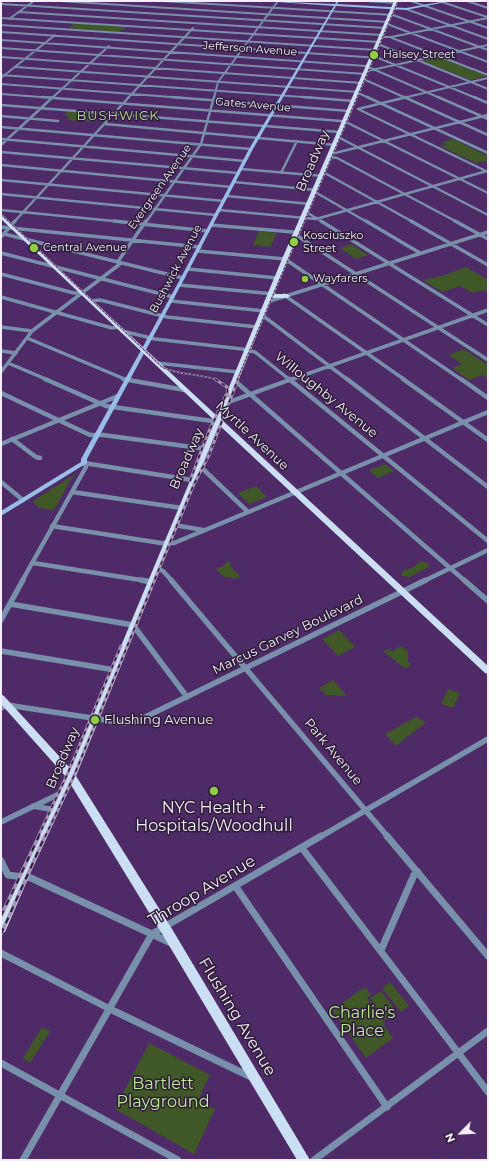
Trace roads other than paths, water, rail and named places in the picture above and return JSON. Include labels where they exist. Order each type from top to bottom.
[{"type":"main road","points":[[264,1],[393,9],[406,9],[450,1]]},
{"type":"main road","name":"Bushwick Avenue","points":[[84,463],[84,459],[199,249],[251,149],[338,1]]},
{"type":"main road","name":"Broadway","points":[[1,928],[23,877],[71,776],[166,543],[182,508],[192,480],[219,422],[285,259],[330,155],[338,141],[340,132],[396,2]]},
{"type":"main road","points":[[350,109],[358,109]]},
{"type":"main road","name":"Myrtle Avenue","points":[[1,216],[219,422],[488,671]]},
{"type":"main road","points":[[269,297],[287,296]]},
{"type":"main road","points":[[1,514],[84,463]]},
{"type":"main road","name":"Flushing Avenue","points":[[3,703],[71,776],[304,1160]]},
{"type":"street","points":[[1,24],[34,1]]},
{"type":"street","points":[[59,1],[387,23],[488,62]]},
{"type":"street","points":[[1,78],[98,1]]},
{"type":"street","points":[[1,146],[145,13],[160,1],[391,15],[488,50]]},
{"type":"street","points":[[1,237],[218,1]]},
{"type":"street","name":"Evergreen Avenue","points":[[1,372],[32,331],[120,264],[119,260],[201,144],[206,121],[218,82],[278,1]]},
{"type":"street","points":[[367,1],[396,2]]},
{"type":"street","points":[[411,1],[488,28]]},
{"type":"street","points":[[439,1],[488,18]]},
{"type":"street","points":[[467,1],[488,8]]},
{"type":"street","points":[[1,4],[385,28]]},
{"type":"street","points":[[406,9],[488,39]]},
{"type":"street","points":[[19,12],[321,31],[392,37],[488,76]]},
{"type":"street","points":[[1,18],[379,43],[488,89]]},
{"type":"street","points":[[392,37],[488,18]]},
{"type":"street","points":[[1,24],[376,50]]},
{"type":"street","points":[[1,32],[242,49],[373,56],[488,103]]},
{"type":"street","name":"Jefferson Avenue","points":[[1,40],[303,61],[367,71],[374,70],[488,119]]},
{"type":"street","points":[[1,48],[298,69],[367,71],[488,45]]},
{"type":"street","points":[[1,57],[293,78],[362,81],[368,82],[488,135]]},
{"type":"street","points":[[16,66],[357,93],[488,153]]},
{"type":"street","points":[[1,75],[354,101]]},
{"type":"street","points":[[358,109],[471,82],[488,76]]},
{"type":"street","points":[[1,84],[277,106],[350,109]]},
{"type":"street","name":"Gates Avenue","points":[[1,94],[345,122],[488,193]]},
{"type":"street","points":[[1,105],[340,132]]},
{"type":"street","points":[[358,109],[487,171]]},
{"type":"street","points":[[330,155],[488,115]]},
{"type":"street","points":[[1,116],[58,121]]},
{"type":"street","points":[[105,124],[297,142],[338,141],[358,148],[488,215]]},
{"type":"street","points":[[1,127],[251,149]]},
{"type":"street","points":[[1,139],[245,161]]},
{"type":"street","points":[[281,172],[297,142]]},
{"type":"street","points":[[1,152],[184,168],[322,174],[330,176],[488,265]]},
{"type":"street","points":[[330,155],[488,239]]},
{"type":"street","points":[[1,165],[231,187]]},
{"type":"street","points":[[219,210],[316,219],[487,171]]},
{"type":"street","points":[[1,180],[224,200]]},
{"type":"street","points":[[234,182],[315,192],[420,254]]},
{"type":"street","points":[[1,194],[216,215]]},
{"type":"street","points":[[227,196],[310,204]]},
{"type":"street","points":[[1,210],[208,231]]},
{"type":"street","points":[[306,212],[488,325]]},
{"type":"street","points":[[211,225],[292,232],[488,360]]},
{"type":"street","points":[[1,227],[134,240],[285,259],[488,398]]},
{"type":"street","points":[[287,296],[488,232]]},
{"type":"street","points":[[4,234],[183,278]]},
{"type":"street","points":[[1,253],[101,278],[172,299],[263,313],[330,367],[488,487]]},
{"type":"street","points":[[188,269],[277,278]]},
{"type":"street","points":[[1,274],[74,293],[82,293]]},
{"type":"street","points":[[179,285],[269,297]]},
{"type":"street","points":[[287,296],[488,440]]},
{"type":"street","name":"Willoughby Avenue","points":[[1,297],[150,338],[255,352],[488,541]]},
{"type":"street","points":[[91,301],[100,300],[162,316],[257,327]]},
{"type":"street","points":[[226,403],[488,310]]},
{"type":"street","points":[[1,327],[32,331]]},
{"type":"street","points":[[27,338],[127,381],[185,390]]},
{"type":"street","points":[[1,351],[16,353]]},
{"type":"street","points":[[8,363],[12,363],[100,404],[219,422]]},
{"type":"street","points":[[157,363],[238,372]]},
{"type":"street","points":[[235,381],[488,602]]},
{"type":"street","points":[[1,393],[90,435],[207,449]]},
{"type":"street","points":[[1,444],[118,396]]},
{"type":"street","points":[[52,526],[174,543],[488,412]]},
{"type":"street","points":[[12,439],[36,457],[40,458]]},
{"type":"street","points":[[1,620],[86,467],[84,463],[192,480]]},
{"type":"street","points":[[198,468],[204,470],[248,512]]},
{"type":"street","points":[[1,482],[23,500]]},
{"type":"street","points":[[72,492],[182,508]]},
{"type":"street","points":[[174,525],[204,530]]},
{"type":"street","name":"Marcus Garvey Boulevard","points":[[3,703],[95,719],[132,723],[488,550]]},
{"type":"street","points":[[33,564],[150,582]]},
{"type":"street","name":"Park Avenue","points":[[156,568],[164,571],[488,956]]},
{"type":"street","points":[[10,604],[133,625],[187,697]]},
{"type":"street","points":[[1,651],[115,670]]},
{"type":"street","name":"Throop Avenue","points":[[23,1160],[152,934],[236,887],[488,739]]},
{"type":"street","points":[[1,822],[64,791]]},
{"type":"street","points":[[33,806],[55,810]]},
{"type":"street","points":[[302,848],[488,1092]]},
{"type":"street","points":[[1,861],[8,875],[31,878],[174,944]]},
{"type":"street","points":[[381,950],[414,875],[418,872]]},
{"type":"street","points":[[236,887],[387,1107]]},
{"type":"street","points":[[1,953],[110,1009],[256,1079]]},
{"type":"street","points":[[314,1160],[459,1054],[488,1031]]},
{"type":"street","points":[[1,1063],[178,1160]]},
{"type":"railway","points":[[237,380],[398,1]]},
{"type":"railway","points":[[1,214],[162,367],[175,372],[203,376],[216,380]]},
{"type":"railway","points":[[45,837],[73,778],[194,484],[209,455],[238,379]]},
{"type":"railway","points":[[216,380],[227,387],[228,396]]},
{"type":"railway","points":[[190,481],[206,438],[226,395]]},
{"type":"railway","points":[[38,837],[67,775],[121,646]]},
{"type":"railway","points":[[1,916],[39,836]]},
{"type":"railway","points":[[1,934],[45,836]]},
{"type":"place","name":"Halsey Street","points":[[374,55]]},
{"type":"place","name":"Kosciuszko Street","points":[[294,242]]},
{"type":"place","name":"Central Avenue","points":[[34,248]]},
{"type":"place","name":"Wayfarers","points":[[305,279]]},
{"type":"place","name":"Flushing Avenue","points":[[95,720]]},
{"type":"place","name":"NYC Health + Hospitals/Woodhull","points":[[214,791]]},
{"type":"district","name":"BUSHWICK","points":[[118,116]]},
{"type":"park label","name":"Charlie's Place","points":[[362,1022]]},
{"type":"park label","name":"Bartlett Playground","points":[[163,1093]]}]
